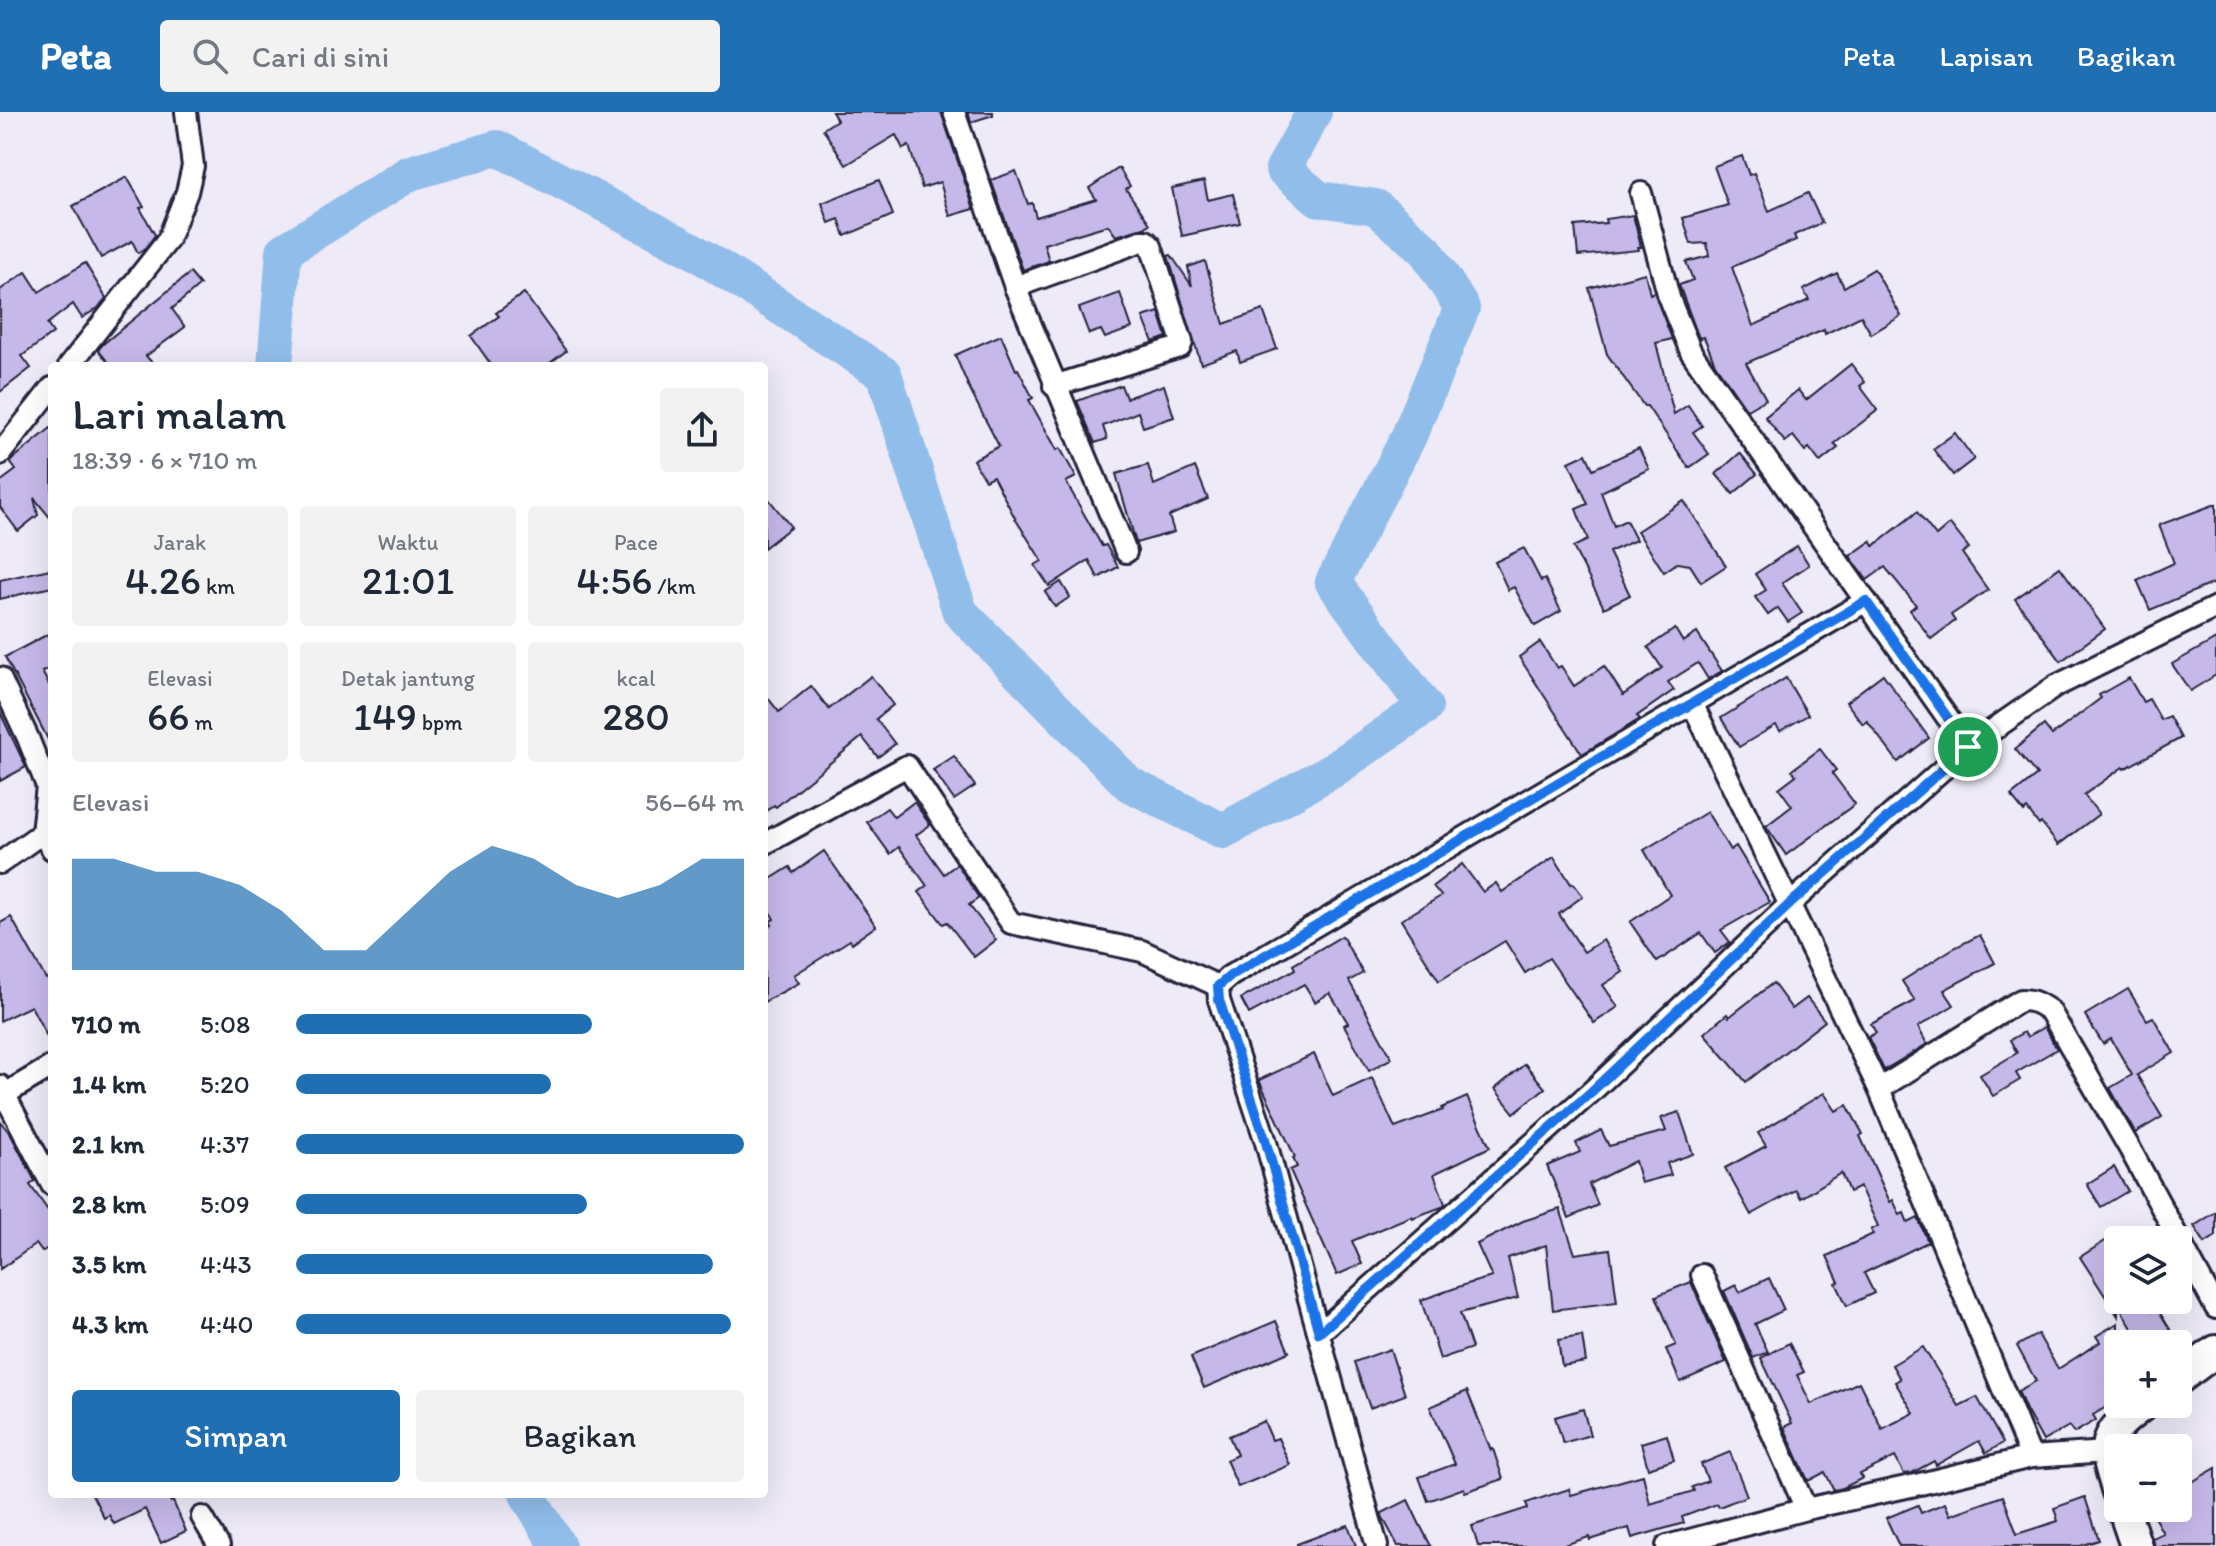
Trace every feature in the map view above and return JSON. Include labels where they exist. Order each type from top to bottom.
[{"type":"main road","points":[[2192,1369],[2216,1351]]},
{"type":"main road","points":[[2111,1434],[2126,1418]]},
{"type":"main road","points":[[2126,1522],[2130,1544]]},
{"type":"street","points":[[72,362],[168,240],[187,192],[193,166],[186,112]]},
{"type":"street","points":[[954,112],[1015,287],[1126,552]]},
{"type":"street","points":[[1641,193],[1670,301],[1691,352],[1968,747]]},
{"type":"street","points":[[1015,287],[1138,242],[1146,241],[1151,246],[1182,342],[1180,347],[1054,386]]},
{"type":"street","points":[[0,454],[48,393]]},
{"type":"street","points":[[1218,986],[1230,976],[1866,601]]},
{"type":"street","points":[[1319,1333],[1591,1092],[1790,904],[1968,747],[2056,686],[2216,607]]},
{"type":"street","points":[[0,678],[47,786],[47,841],[0,863]]},
{"type":"street","points":[[1693,705],[1879,1089],[2031,1457]]},
{"type":"street","points":[[768,842],[907,766],[1011,923],[1142,951],[1218,986]]},
{"type":"street","points":[[1218,986],[1219,1000],[1265,1139],[1377,1546]]},
{"type":"street","points":[[1879,1089],[2021,1000],[2040,1004],[2050,1011],[2082,1066],[2216,1308]]},
{"type":"street","points":[[48,1068],[2,1093],[48,1178]]},
{"type":"street","points":[[1702,1275],[1806,1509]]},
{"type":"street","points":[[1667,1546],[1806,1509],[2031,1457],[2104,1452]]},
{"type":"street","points":[[202,1517],[219,1546]]},
{"type":"building","points":[[832,112],[941,112],[974,209],[950,216],[940,182],[922,188],[909,146],[903,149],[896,135],[846,165],[823,129],[837,120]]},
{"type":"building","points":[[968,112],[993,112],[993,115],[971,122]]},
{"type":"building","points":[[1742,156],[1749,175],[1754,173],[1769,211],[1808,193],[1822,223],[1794,235],[1796,240],[1732,267],[1753,326],[1809,300],[1803,290],[1837,273],[1844,287],[1874,269],[1901,316],[1871,334],[1861,316],[1825,334],[1824,330],[1746,363],[1766,399],[1747,410],[1715,364],[1704,337],[1699,338],[1679,285],[1693,280],[1686,262],[1709,256],[1707,243],[1691,244],[1683,218],[1728,205],[1714,166]]},
{"type":"building","points":[[1119,168],[1130,186],[1126,189],[1150,224],[1116,236],[1108,225],[1044,244],[1049,261],[1023,270],[991,180],[1016,171],[1036,217],[1096,199],[1089,188]]},
{"type":"building","points":[[127,177],[155,235],[138,253],[132,241],[101,258],[73,206]]},
{"type":"building","points":[[879,180],[893,215],[845,236],[839,219],[829,223],[822,203]]},
{"type":"building","points":[[1204,181],[1208,200],[1233,194],[1240,223],[1182,236],[1172,188]]},
{"type":"building","points":[[1633,215],[1641,247],[1638,247],[1639,250],[1578,256],[1575,226],[1606,223],[1605,219]]},
{"type":"building","points":[[1171,255],[1192,286],[1188,267],[1205,261],[1224,324],[1263,310],[1277,349],[1240,362],[1237,351],[1201,364],[1168,256]]},
{"type":"building","points":[[85,263],[106,298],[98,308],[82,318],[73,304],[47,324],[53,333],[22,356],[31,368],[0,392],[0,290],[26,272],[39,292]]},
{"type":"building","points":[[190,273],[200,285],[172,309],[185,327],[146,356],[151,362],[108,362],[98,350]]},
{"type":"building","points":[[1645,273],[1650,294],[1654,292],[1672,339],[1656,343],[1674,414],[1688,405],[1702,426],[1693,432],[1709,454],[1689,468],[1607,354],[1589,288]]},
{"type":"building","points":[[524,293],[566,351],[551,362],[489,362],[471,336],[499,316],[496,313]]},
{"type":"building","points":[[1120,293],[1132,328],[1105,338],[1101,330],[1089,334],[1079,308]]},
{"type":"building","points":[[1159,312],[1167,337],[1153,342],[1143,317]]},
{"type":"building","points":[[1001,335],[1016,370],[1033,398],[1029,400],[1076,477],[1066,482],[1102,546],[1106,545],[1118,567],[1098,578],[1089,560],[1049,586],[1035,565],[1042,561],[993,476],[985,480],[973,460],[999,446],[955,355]]},
{"type":"building","points":[[1851,364],[1865,382],[1860,386],[1878,410],[1834,444],[1838,448],[1820,462],[1809,448],[1805,451],[1793,436],[1785,442],[1765,417],[1798,390],[1806,400]]},
{"type":"building","points":[[1121,385],[1126,398],[1164,385],[1174,417],[1143,427],[1138,412],[1103,426],[1107,439],[1095,443],[1077,401]]},
{"type":"building","points":[[48,430],[48,515],[34,498],[38,515],[18,531],[0,507],[0,482],[16,470],[10,462]]},
{"type":"building","points":[[1955,433],[1974,459],[1953,475],[1933,449]]},
{"type":"building","points":[[1639,448],[1649,469],[1601,492],[1614,526],[1626,520],[1636,540],[1609,552],[1630,595],[1604,608],[1573,547],[1588,540],[1576,509],[1588,504],[1569,462],[1586,454],[1593,469]]},
{"type":"building","points":[[1740,453],[1757,474],[1733,494],[1716,474]]},
{"type":"building","points":[[1148,465],[1154,485],[1195,467],[1208,499],[1169,516],[1174,532],[1136,543],[1116,474]]},
{"type":"building","points":[[768,498],[791,527],[768,545]]},
{"type":"building","points":[[1684,501],[1726,566],[1701,582],[1690,565],[1677,563],[1664,572],[1637,531]]},
{"type":"building","points":[[2216,504],[2216,582],[2150,610],[2137,580],[2174,563],[2159,525]]},
{"type":"building","points":[[1917,512],[1936,536],[1950,524],[1969,548],[1962,553],[1988,590],[1951,615],[1955,621],[1931,639],[1910,610],[1916,605],[1885,567],[1867,580],[1850,556],[1871,541],[1874,546]]},
{"type":"building","points":[[1797,546],[1809,565],[1782,583],[1802,613],[1788,622],[1778,608],[1768,615],[1755,597],[1766,590],[1755,574]]},
{"type":"building","points":[[1524,548],[1541,581],[1545,579],[1561,611],[1535,626],[1514,587],[1508,590],[1495,562]]},
{"type":"building","points":[[2060,567],[2105,629],[2061,661],[2015,599]]},
{"type":"building","points":[[48,569],[48,588],[0,599],[0,580]]},
{"type":"building","points":[[1061,582],[1070,597],[1055,607],[1045,592]]},
{"type":"building","points":[[1675,629],[1683,642],[1697,633],[1722,671],[1708,679],[1698,663],[1668,682],[1674,690],[1637,716],[1640,719],[1582,754],[1519,657],[1540,642],[1557,668],[1561,666],[1574,686],[1604,666],[1623,695],[1662,668],[1648,647]]},
{"type":"building","points":[[48,634],[48,669],[42,672],[48,683],[48,739],[5,657]]},
{"type":"building","points":[[2216,639],[2216,675],[2190,691],[2172,664]]},
{"type":"building","points":[[1883,674],[1929,738],[1898,762],[1867,721],[1863,724],[1846,702]]},
{"type":"building","points":[[871,676],[893,705],[876,719],[895,744],[878,757],[862,737],[776,807],[774,805],[768,810],[768,698],[779,712],[811,686],[829,709]]},
{"type":"building","points":[[1786,678],[1808,715],[1780,731],[1776,725],[1739,747],[1721,718]]},
{"type":"building","points":[[2129,678],[2143,702],[2149,699],[2161,720],[2169,716],[2181,738],[2123,767],[2084,795],[2099,814],[2058,845],[2041,823],[2039,825],[2027,809],[2024,812],[2011,796],[2037,775],[2015,749],[2044,725],[2052,735],[2101,698],[2099,695]]},
{"type":"building","points":[[0,712],[26,767],[0,781]]},
{"type":"building","points":[[1820,749],[1836,770],[1832,773],[1855,804],[1786,855],[1766,826],[1792,806],[1779,788],[1796,775],[1792,770]]},
{"type":"building","points":[[954,756],[975,786],[954,800],[933,770]]},
{"type":"building","points":[[914,802],[930,825],[916,835],[944,874],[957,864],[979,898],[969,905],[996,940],[974,957],[919,892],[927,886],[899,847],[890,854],[867,822],[887,808],[894,817]]},
{"type":"building","points":[[1707,812],[1730,850],[1736,846],[1770,902],[1721,930],[1730,942],[1715,953],[1701,933],[1657,962],[1630,922],[1670,895],[1644,850]]},
{"type":"building","points":[[824,851],[876,926],[794,975],[799,983],[768,1000],[768,927],[774,919],[768,909],[768,881],[790,867],[793,873]]},
{"type":"building","points":[[1554,857],[1571,884],[1583,896],[1559,914],[1584,952],[1603,940],[1623,972],[1603,985],[1618,1007],[1594,1023],[1549,958],[1525,973],[1505,941],[1439,981],[1401,920],[1441,896],[1433,886],[1462,864],[1483,892],[1496,883],[1502,892]]},
{"type":"building","points":[[11,917],[48,978],[48,1038],[31,1006],[0,1021],[0,923]]},
{"type":"building","points":[[1980,935],[1995,963],[1944,990],[1954,1005],[1918,1027],[1927,1044],[1884,1070],[1868,1037],[1876,1033],[1871,1024],[1915,1001],[1902,981]]},
{"type":"building","points":[[1342,936],[1363,973],[1349,981],[1392,1058],[1369,1071],[1344,1025],[1348,1023],[1330,993],[1315,1002],[1304,984],[1249,1014],[1241,999],[1295,969],[1293,965]]},
{"type":"building","points":[[1773,983],[1792,1009],[1807,998],[1825,1021],[1746,1082],[1704,1033]]},
{"type":"building","points":[[2128,989],[2147,1020],[2153,1017],[2174,1053],[2137,1075],[2162,1117],[2135,1133],[2110,1088],[2132,1075],[2111,1039],[2103,1044],[2085,1015]]},
{"type":"building","points":[[2044,1027],[2057,1049],[2016,1073],[2020,1080],[1993,1096],[1980,1075],[2017,1053],[2010,1040],[2024,1032],[2027,1037]]},
{"type":"building","points":[[1314,1054],[1333,1096],[1372,1078],[1395,1128],[1443,1110],[1467,1097],[1490,1147],[1434,1174],[1445,1204],[1442,1207],[1411,1216],[1352,1241],[1362,1264],[1337,1275],[1290,1170],[1297,1167],[1295,1157],[1259,1080]]},
{"type":"building","points":[[1525,1064],[1545,1088],[1514,1113],[1495,1089]]},
{"type":"building","points":[[1824,1093],[1836,1111],[1847,1105],[1863,1134],[1860,1136],[1890,1202],[1893,1200],[1908,1223],[1918,1218],[1928,1242],[1864,1273],[1874,1293],[1847,1306],[1827,1256],[1873,1234],[1871,1230],[1878,1226],[1860,1187],[1849,1192],[1841,1173],[1801,1198],[1796,1190],[1751,1215],[1725,1168],[1766,1146],[1758,1133]]},
{"type":"building","points":[[1679,1112],[1693,1154],[1667,1163],[1671,1175],[1641,1183],[1635,1161],[1589,1184],[1598,1205],[1569,1218],[1547,1166],[1580,1152],[1576,1143],[1601,1130],[1609,1146],[1666,1131],[1661,1118]]},
{"type":"building","points":[[0,1121],[11,1135],[35,1181],[30,1185],[48,1210],[48,1248],[42,1252],[36,1244],[0,1269]]},
{"type":"building","points":[[2114,1167],[2128,1191],[2101,1207],[2087,1184]]},
{"type":"building","points":[[1560,1209],[1575,1254],[1610,1249],[1617,1302],[1553,1310],[1546,1245],[1508,1258],[1518,1298],[1460,1313],[1472,1348],[1440,1359],[1421,1300],[1492,1277],[1477,1244],[1523,1221]]},
{"type":"building","points":[[2216,1212],[2216,1236],[2205,1243],[2194,1226]]},
{"type":"building","points":[[2104,1242],[2104,1294],[2080,1257]]},
{"type":"building","points":[[1769,1278],[1784,1310],[1755,1324],[1768,1352],[1753,1358],[1724,1291],[1736,1285],[1740,1292]]},
{"type":"building","points":[[1691,1282],[1726,1362],[1680,1382],[1666,1349],[1676,1345],[1656,1296]]},
{"type":"building","points":[[2124,1314],[2161,1314],[2170,1330],[2133,1330]]},
{"type":"building","points":[[1276,1321],[1289,1352],[1204,1388],[1191,1357]]},
{"type":"building","points":[[2118,1323],[2118,1330],[2106,1330]]},
{"type":"building","points":[[2104,1331],[2104,1408],[2093,1415],[2096,1420],[2074,1433],[2069,1426],[2043,1441],[2018,1391],[2036,1381],[2017,1346],[2038,1334],[2058,1369],[2100,1342],[2096,1336]]},
{"type":"building","points":[[1582,1336],[1586,1362],[1562,1366],[1558,1340]]},
{"type":"building","points":[[1789,1343],[1804,1372],[1797,1375],[1811,1404],[1859,1382],[1882,1429],[1914,1413],[1895,1382],[1900,1379],[1892,1365],[1923,1347],[1959,1406],[1977,1397],[2003,1443],[1986,1453],[1979,1441],[1936,1465],[1934,1461],[1912,1473],[1904,1474],[1895,1457],[1860,1474],[1863,1478],[1834,1490],[1825,1472],[1808,1481],[1784,1427],[1792,1423],[1761,1358]]},
{"type":"building","points":[[1390,1349],[1405,1395],[1370,1408],[1354,1362]]},
{"type":"building","points":[[1467,1391],[1503,1479],[1428,1501],[1419,1477],[1455,1464],[1430,1407]]},
{"type":"building","points":[[1583,1409],[1590,1435],[1563,1443],[1555,1417]]},
{"type":"building","points":[[1264,1421],[1272,1440],[1278,1438],[1290,1465],[1238,1487],[1226,1460],[1237,1455],[1229,1436]]},
{"type":"building","points":[[1667,1435],[1674,1460],[1648,1468],[1641,1443]]},
{"type":"building","points":[[1730,1452],[1747,1496],[1682,1517],[1684,1523],[1632,1538],[1629,1528],[1561,1546],[1478,1546],[1472,1526],[1528,1508],[1526,1503],[1569,1489],[1571,1495],[1643,1475],[1650,1504],[1694,1491],[1692,1487],[1708,1481],[1701,1464]]},
{"type":"building","points":[[2216,1468],[2216,1546],[2154,1546],[2152,1538],[2163,1533],[2157,1522],[2192,1522],[2192,1482]]},
{"type":"building","points":[[2003,1496],[2017,1534],[2058,1521],[2054,1508],[2085,1497],[2099,1540],[2080,1546],[1899,1546],[1886,1518],[1918,1505],[1921,1513],[1945,1503],[1950,1515]]},
{"type":"building","points":[[94,1498],[169,1498],[173,1501],[186,1531],[161,1543],[145,1509],[114,1524],[109,1515],[104,1518]]},
{"type":"building","points":[[1408,1500],[1431,1546],[1398,1546],[1382,1516],[1382,1513]]},
{"type":"building","points":[[1348,1525],[1356,1546],[1297,1546],[1297,1544]]},
{"type":"waterway","points":[[275,362],[284,251],[410,173],[497,148],[692,250],[884,374],[960,612],[1129,784],[1223,831],[1333,770],[1425,707],[1333,582],[1408,438],[1462,308],[1426,251],[1376,207],[1319,199],[1283,169],[1314,112]]},
{"type":"waterway","points":[[529,1498],[558,1546]]},
{"type":"route","points":[[1866,601],[1968,747],[1790,904],[1591,1092],[1319,1333],[1265,1139],[1219,1000],[1218,986],[1230,976],[1866,601]]}]
